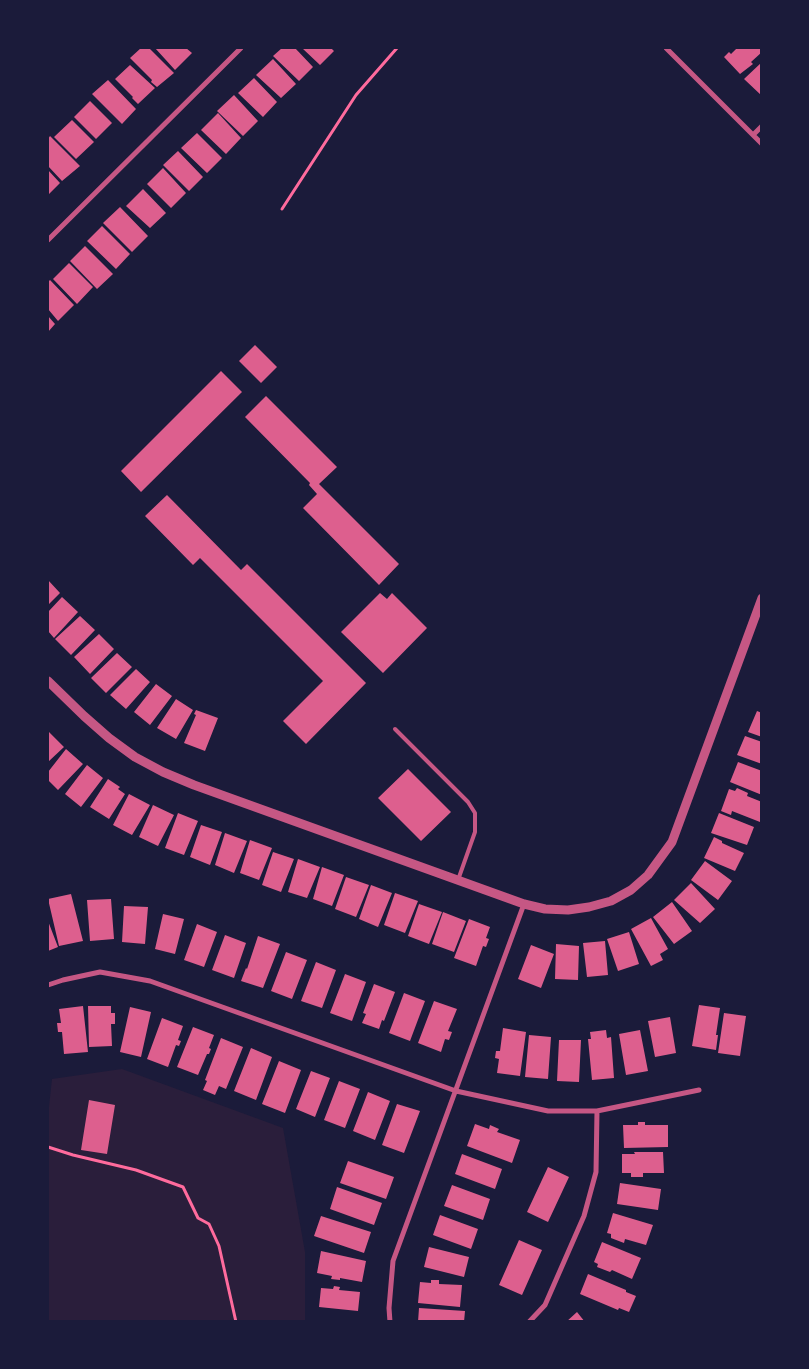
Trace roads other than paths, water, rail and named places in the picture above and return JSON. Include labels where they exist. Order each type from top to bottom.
[{"type":"street","points":[[48,240],[241,48]]},
{"type":"street","points":[[666,48],[762,144]]},
{"type":"street","points":[[753,135],[762,126]]},
{"type":"street","points":[[48,681],[109,738],[163,772],[194,785],[524,904],[545,909],[568,910],[589,908],[611,901],[631,890],[648,875],[672,842],[762,598]]},
{"type":"street","points":[[390,1322],[388,1308],[393,1261],[524,904]]},
{"type":"street","points":[[48,985],[100,972],[150,981],[456,1091],[548,1111],[597,1111],[699,1090]]},
{"type":"street","points":[[529,1322],[545,1305],[584,1216],[596,1172],[597,1111]]},
{"type":"lane","points":[[395,728],[468,802],[475,812],[475,832],[458,880]]}]
